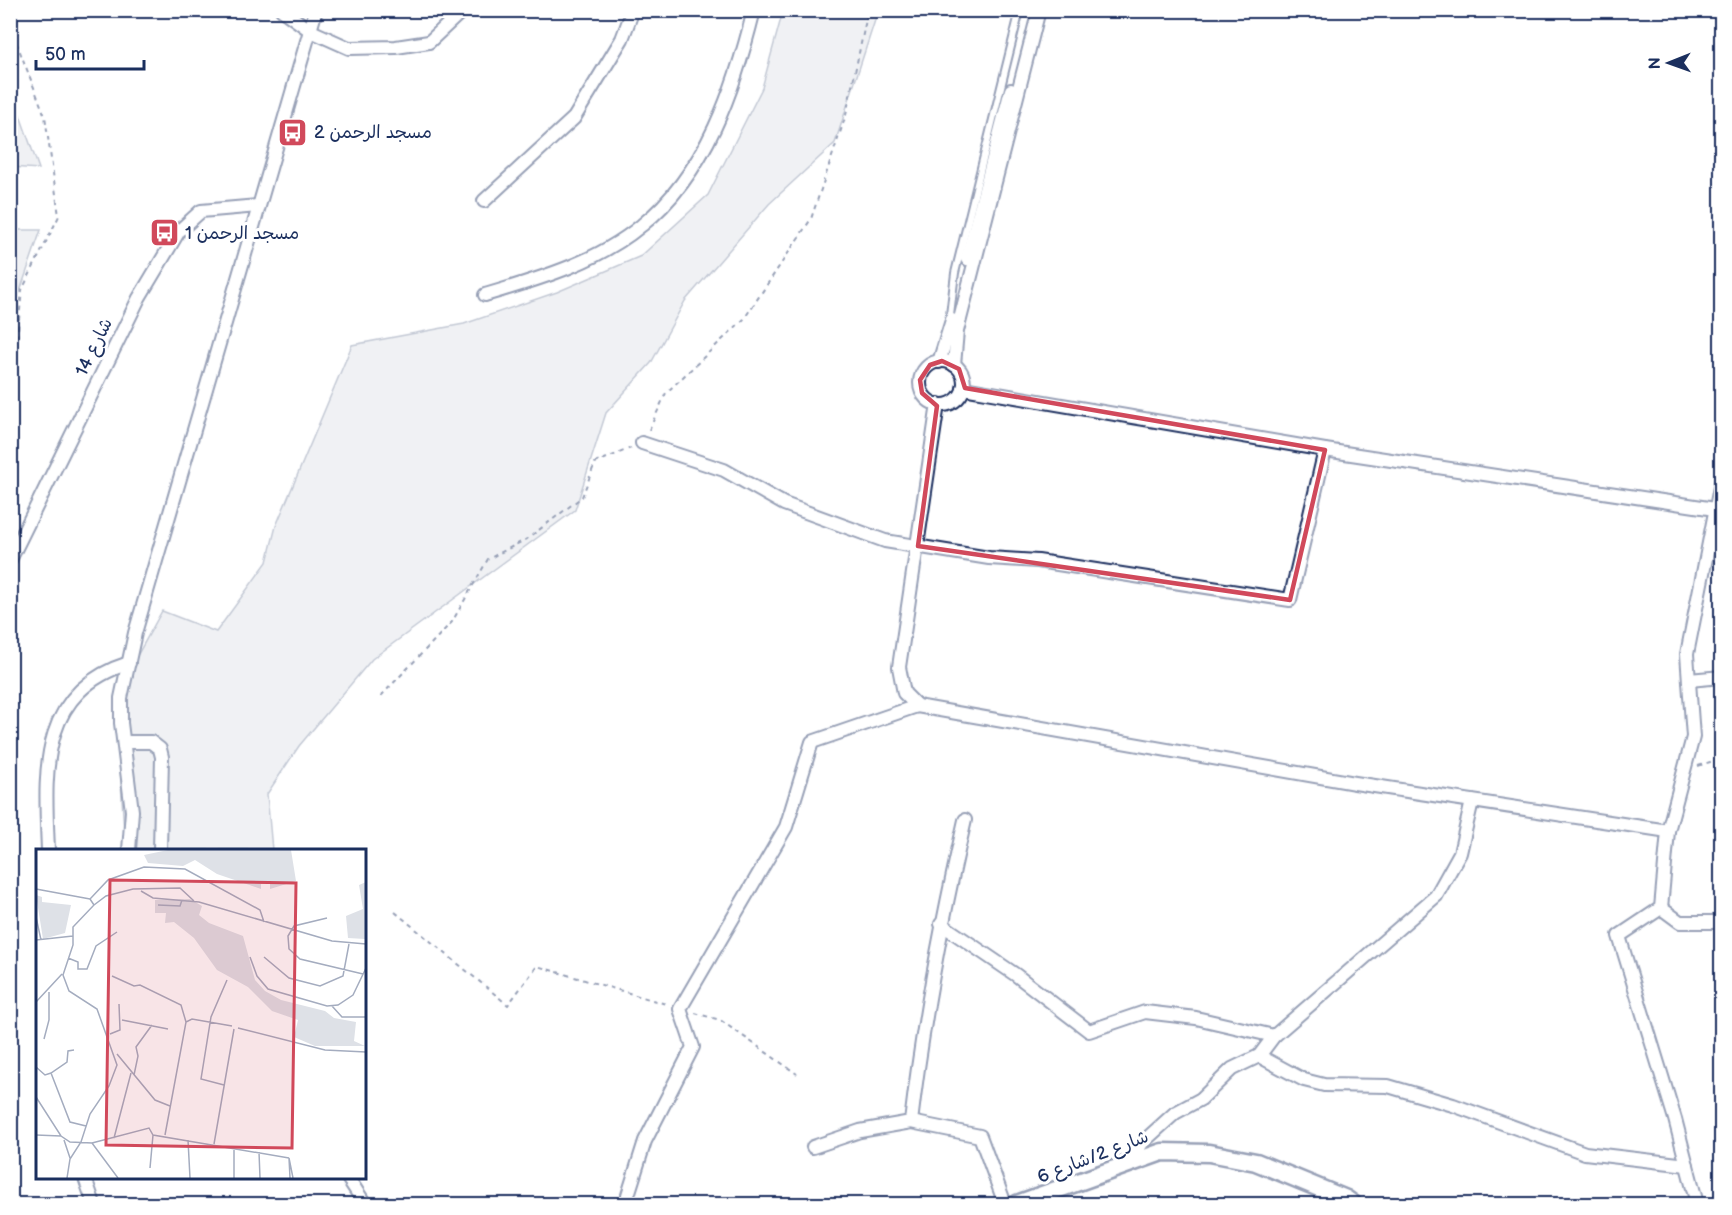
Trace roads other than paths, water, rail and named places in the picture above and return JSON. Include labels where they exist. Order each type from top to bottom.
[{"type":"street","points":[[282,10],[311,31],[349,48],[396,47],[429,42],[463,10]]},
{"type":"street","points":[[129,849],[132,811],[124,742],[122,698],[129,663],[316,10]]},
{"type":"street","points":[[484,201],[574,118],[622,39],[633,10]]},
{"type":"street","points":[[485,295],[539,279],[608,247],[642,225],[665,202],[692,169],[714,126],[739,70],[753,10]]},
{"type":"street","points":[[939,362],[948,335],[1031,10]]},
{"type":"street","points":[[954,365],[957,331],[1039,10]]},
{"type":"street","name":"شارع 14","points":[[10,560],[139,298],[179,231],[201,211],[258,206]]},
{"type":"street","points":[[939,362],[954,365],[962,375],[963,388],[951,403],[938,404],[922,393],[920,380],[925,369],[939,362]]},
{"type":"street","points":[[963,388],[1325,450],[1715,509]]},
{"type":"street","points":[[917,706],[904,693],[899,667],[938,404]]},
{"type":"street","points":[[642,443],[724,471],[784,504],[885,541],[989,558],[1038,561],[1290,600],[1325,450]]},
{"type":"street","points":[[1661,908],[1668,831],[1693,737],[1687,654],[1722,477]]},
{"type":"street","points":[[48,849],[47,760],[62,715],[87,685],[107,671],[129,663]]},
{"type":"street","points":[[1689,680],[1722,677]]},
{"type":"street","points":[[628,1195],[645,1141],[693,1047],[680,1009],[786,827],[812,742],[917,706],[1343,781],[1668,831]]},
{"type":"street","points":[[124,742],[152,742],[160,749],[162,757],[160,849]]},
{"type":"street","points":[[1126,1165],[1143,1142],[1175,1113],[1201,1099],[1232,1069],[1259,1056],[1274,1036],[1436,896],[1460,853],[1472,801]]},
{"type":"street","points":[[911,1122],[919,1051],[942,924],[965,820]]},
{"type":"street","points":[[1661,908],[1680,922],[1722,922]]},
{"type":"street","points":[[1661,908],[1619,936],[1697,1204]]},
{"type":"street","points":[[942,924],[1016,975],[1089,1031],[1145,1012],[1196,1018],[1274,1036]]},
{"type":"street","points":[[1259,1056],[1304,1080],[1324,1085],[1388,1086],[1453,1105],[1585,1153],[1687,1165]]},
{"type":"street","points":[[813,1147],[860,1131],[911,1122],[980,1136],[1005,1204]]},
{"type":"street","name":"شارع 2/شارع 6","points":[[1017,1204],[1162,1152],[1209,1153],[1256,1162],[1346,1199],[1353,1204]]},
{"type":"street","points":[[85,1179],[94,1204]]},
{"type":"street","points":[[349,1179],[365,1204]]},
{"type":"lane","points":[[948,335],[955,273],[1020,10]]},
{"type":"place","name":"مسجد الرحمن 2","points":[[293,132]]},
{"type":"place","name":"مسجد الرحمن 1","points":[[164,233]]}]
